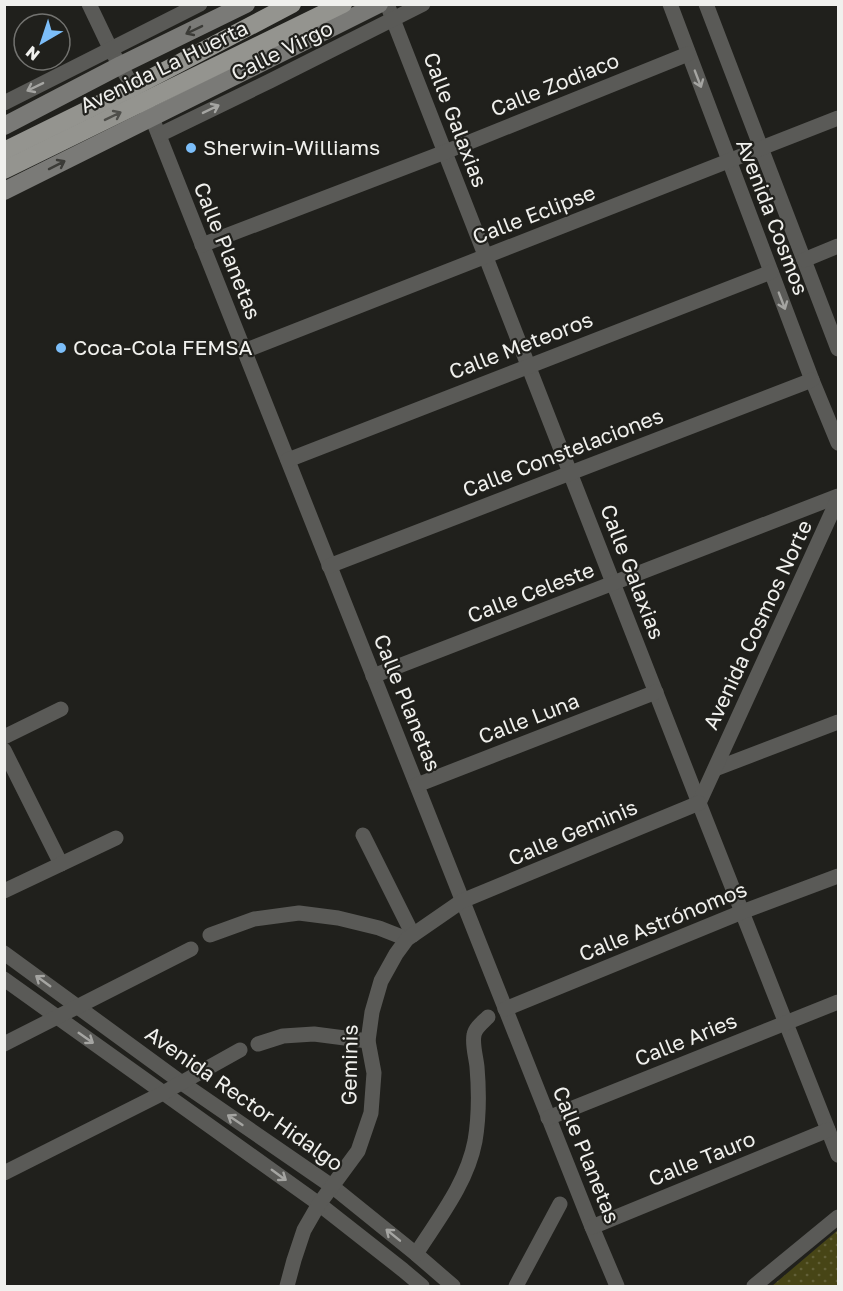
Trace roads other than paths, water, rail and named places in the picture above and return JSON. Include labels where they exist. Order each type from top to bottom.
[{"type":"main road","name":"Avenida La Huerta","points":[[4,170],[292,4]]},
{"type":"main road","name":"Avenida La Huerta","points":[[4,151],[343,4]]},
{"type":"street","name":"Calle Planetas","points":[[89,4],[116,58],[155,126],[617,1287]]},
{"type":"street","points":[[4,126],[200,4]]},
{"type":"street","points":[[4,103],[246,4]]},
{"type":"street","points":[[4,191],[155,126],[379,4]]},
{"type":"street","name":"Calle Galaxias","points":[[387,4],[838,1155]]},
{"type":"street","name":"Calle Virgo","points":[[155,126],[270,81],[423,4]]},
{"type":"street","name":"Avenida Cosmos","points":[[670,4],[838,443]]},
{"type":"street","name":"Avenida Cosmos","points":[[706,4],[838,349]]},
{"type":"street","name":"Calle Zodiaco","points":[[202,245],[445,152],[688,54]]},
{"type":"street","name":"Calle Eclipse","points":[[244,351],[838,118]]},
{"type":"street","points":[[804,260],[838,246]]},
{"type":"street","name":"Calle Meteoros","points":[[288,460],[771,272]]},
{"type":"street","name":"Calle Constelaciones","points":[[329,566],[812,380]]},
{"type":"street","name":"Calle Celeste","points":[[373,676],[838,498]]},
{"type":"street","name":"Avenida Cosmos Norte","points":[[715,769],[838,498]]},
{"type":"street","name":"Calle Luna","points":[[417,785],[656,692]]},
{"type":"street","points":[[4,737],[61,710]]},
{"type":"street","points":[[699,803],[715,769],[838,722]]},
{"type":"street","points":[[4,750],[61,864]]},
{"type":"street","name":"Calle Geminis","points":[[462,901],[699,803]]},
{"type":"street","points":[[363,835],[410,937]]},
{"type":"street","points":[[4,891],[116,838]]},
{"type":"street","name":"Calle Astrónomos","points":[[505,1009],[742,912],[838,876]]},
{"type":"street","name":"Geminis","points":[[287,1287],[304,1230],[319,1204],[358,1150],[371,1113],[375,1073],[368,1041],[372,1012],[381,981],[396,954],[410,937],[462,901]]},
{"type":"street","points":[[210,935],[254,919],[299,912],[338,918],[410,937]]},
{"type":"street","points":[[4,1044],[191,949]]},
{"type":"street","name":"Avenida Rector Hidalgo","points":[[4,953],[182,1083],[333,1187],[453,1287]]},
{"type":"street","name":"Avenida Rector Hidalgo","points":[[4,979],[319,1204],[422,1287]]},
{"type":"street","name":"Calle Aries","points":[[548,1118],[838,1002]]},
{"type":"street","points":[[416,1254],[461,1184],[470,1165],[476,1139],[477,1107],[474,1034],[488,1017]]},
{"type":"street","points":[[258,1044],[283,1036],[314,1034],[368,1041]]},
{"type":"street","points":[[4,1173],[163,1093],[240,1050]]},
{"type":"street","name":"Calle Tauro","points":[[592,1227],[828,1130]]},
{"type":"street","points":[[516,1287],[560,1204]]},
{"type":"street","points":[[754,1287],[838,1217]]},
{"type":"street","points":[[398,1287],[403,1270]]},
{"type":"place","name":"Sherwin-Williams","points":[[191,148]]},
{"type":"place","name":"Coca-Cola FEMSA","points":[[61,348]]}]
